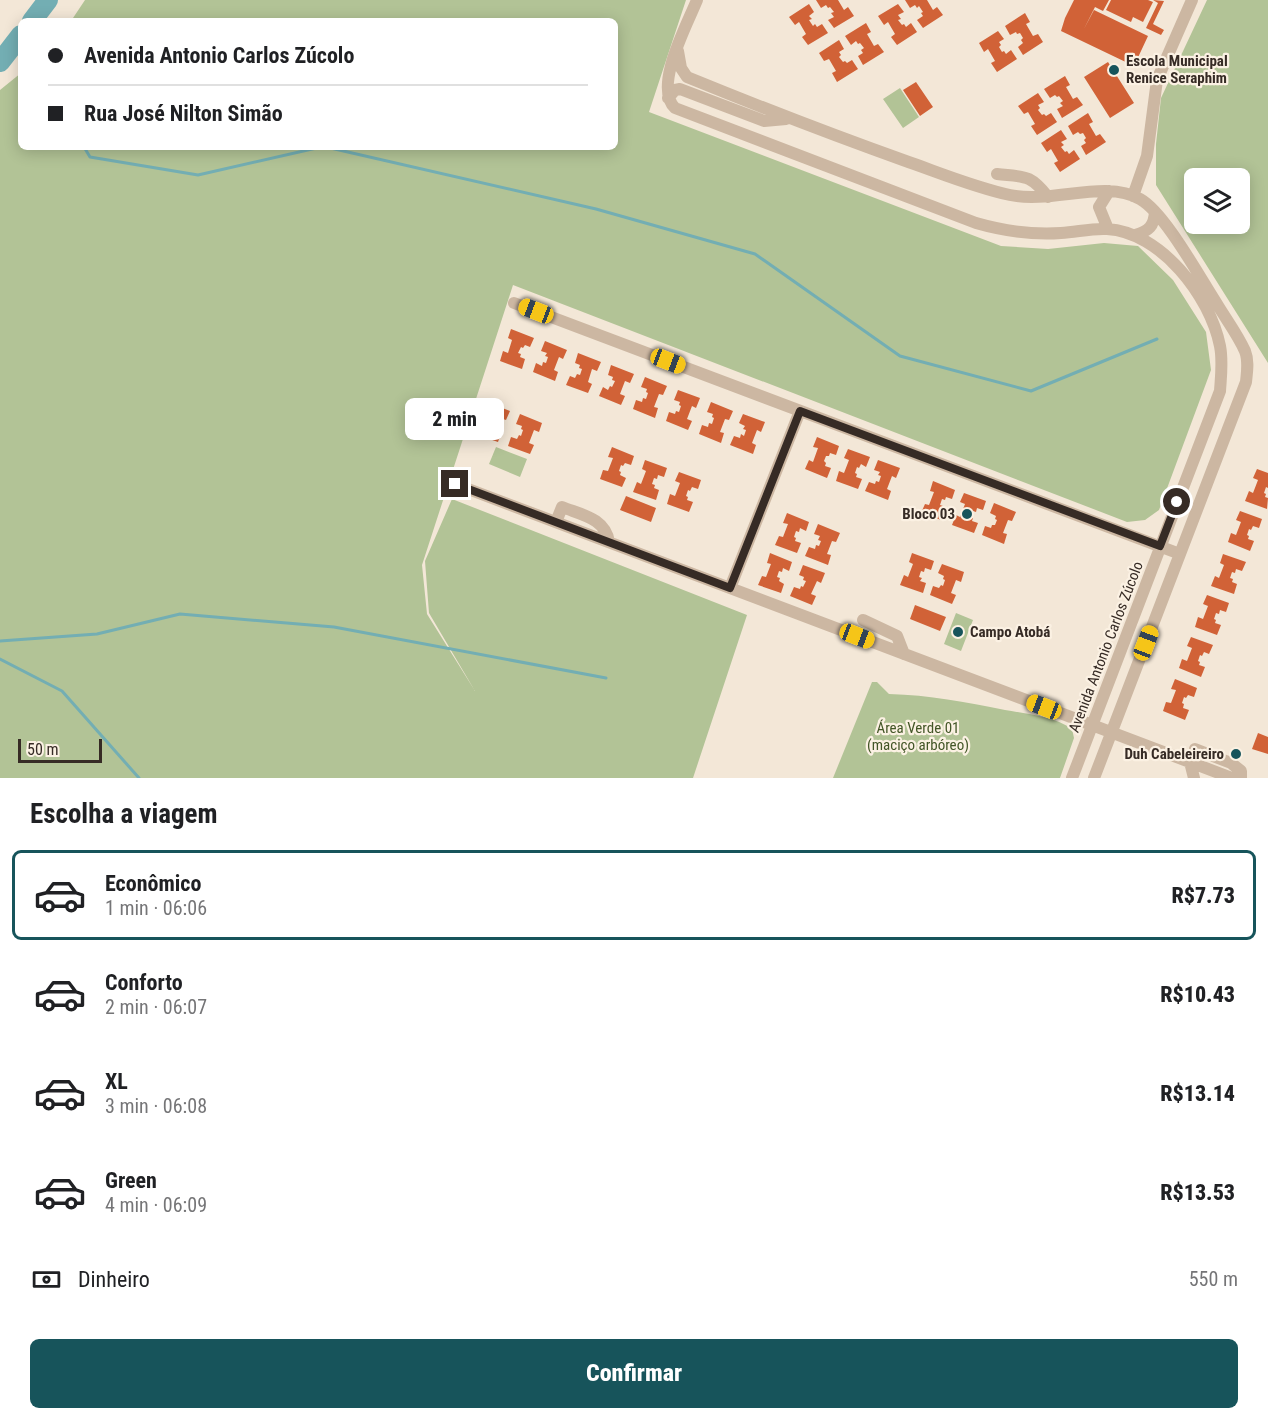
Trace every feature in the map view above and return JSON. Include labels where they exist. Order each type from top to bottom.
[{"type":"street","points":[[697,0],[668,72],[668,98],[671,104],[682,112],[976,223],[1028,233],[1108,229],[1135,235],[1153,225],[1155,212]]},
{"type":"street","points":[[1133,196],[1147,156],[1157,80],[1192,0]]},
{"type":"street","points":[[678,50],[681,68],[687,77],[789,119],[973,185],[1011,195],[1048,197],[1109,191],[1142,200],[1155,212],[1184,252],[1240,342],[1247,360],[1246,382],[1094,778]]},
{"type":"street","points":[[668,98],[675,90],[680,89],[764,121],[789,119]]},
{"type":"street","points":[[1011,195],[997,174],[1033,180],[1048,197]]},
{"type":"street","points":[[1108,229],[1099,207],[1109,191]]},
{"type":"street","name":"Avenida Antonio Carlos Zúcolo","points":[[1072,778],[1220,392],[1222,357],[1217,331],[1210,315],[1182,272],[1166,255],[1135,235]]},
{"type":"street","points":[[514,303],[1180,554]]},
{"type":"street","points":[[1209,479],[1208,469],[1238,391],[1231,388],[1220,392]]},
{"type":"street","points":[[730,588],[800,411]]},
{"type":"street","points":[[455,484],[1232,778]]},
{"type":"street","points":[[863,620],[897,636],[904,654]]},
{"type":"street","points":[[1195,749],[1237,767],[1241,771],[1241,778]]},
{"type":"street","points":[[1190,762],[1194,778]]},
{"type":"green space","points":[[85,0],[686,0],[649,112],[1001,246],[1048,249],[1104,243],[1138,246],[1173,280],[1206,332],[1211,370],[1159,510],[1145,520],[1127,522],[513,285],[422,565],[427,614],[475,691],[429,613],[425,561],[452,499],[747,615],[693,778],[0,778],[0,90],[18,75],[18,150],[618,150],[618,18],[73,18]]},
{"type":"green space","points":[[1207,0],[1268,0],[1268,363],[1187,234],[1250,234],[1250,168],[1184,168],[1184,230],[1156,185],[1156,144],[1161,98]]},
{"type":"green space","points":[[900,88],[919,117],[903,128],[883,99]]},
{"type":"green space","points":[[496,447],[527,459],[520,477],[489,464]]},
{"type":"green space","name":"Campo Atobá","points":[[956,613],[973,620],[961,651],[944,644]]},
{"type":"green space","name":"Área Verde 01 (maciço arbóreo)","points":[[872,682],[877,682],[889,694],[962,702],[1040,716],[1065,725],[1072,729],[1074,738],[1060,778],[833,778]]},
{"type":"building","points":[[816,0],[838,0],[844,10],[848,7],[854,16],[834,28],[828,20],[834,17],[831,13],[834,12],[826,5],[821,8]]},
{"type":"building","points":[[905,0],[927,0],[933,10],[937,7],[943,15],[923,28],[917,20],[923,16],[921,13],[923,12],[919,6],[917,8],[915,5],[910,8]]},
{"type":"building","points":[[1074,0],[1109,0],[1103,11],[1095,7],[1084,29],[1094,10],[1148,36],[1134,66],[1061,31]]},
{"type":"building","points":[[1111,0],[1153,2],[1143,22],[1133,17],[1131,22],[1106,10]]},
{"type":"building","points":[[1153,0],[1164,1],[1153,24],[1164,30],[1161,35],[1146,28],[1158,3]]},
{"type":"building","points":[[809,4],[814,12],[809,16],[812,19],[809,20],[813,26],[815,24],[817,27],[822,24],[828,33],[808,45],[802,37],[806,34],[799,22],[795,25],[789,17]]},
{"type":"building","points":[[898,4],[904,12],[898,15],[901,19],[898,20],[906,27],[911,23],[917,32],[897,45],[891,37],[895,34],[888,22],[884,25],[878,16]]},
{"type":"building","points":[[1025,13],[1030,22],[1026,24],[1033,36],[1038,34],[1043,42],[1023,55],[1018,47],[1023,43],[1020,33],[1010,35],[1005,26]]},
{"type":"building","points":[[866,23],[871,32],[867,34],[874,46],[878,44],[884,52],[863,65],[858,56],[863,53],[861,50],[864,48],[856,41],[851,45],[845,36]]},
{"type":"building","points":[[998,31],[1004,39],[999,42],[1002,52],[1006,54],[1011,50],[1017,59],[997,72],[991,63],[995,61],[988,49],[984,52],[979,43]]},
{"type":"building","points":[[839,40],[844,49],[839,52],[841,55],[839,57],[847,63],[852,60],[858,69],[837,82],[832,73],[836,71],[829,59],[824,61],[819,53]]},
{"type":"building","points":[[1108,62],[1134,103],[1110,118],[1084,77]]},
{"type":"building","points":[[1065,76],[1070,85],[1066,87],[1073,99],[1077,97],[1083,105],[1062,118],[1057,109],[1063,106],[1060,103],[1063,101],[1055,95],[1050,98],[1044,89]]},
{"type":"building","points":[[916,82],[933,107],[920,116],[903,90]]},
{"type":"building","points":[[1038,93],[1044,102],[1038,105],[1040,108],[1038,110],[1046,116],[1051,113],[1057,122],[1037,135],[1031,126],[1035,124],[1028,112],[1024,114],[1018,106]]},
{"type":"building","points":[[1088,113],[1093,122],[1089,124],[1096,136],[1100,134],[1106,142],[1086,155],[1081,146],[1086,143],[1083,133],[1078,132],[1073,135],[1068,126]]},
{"type":"building","points":[[1061,130],[1067,139],[1061,142],[1064,145],[1061,147],[1069,154],[1074,150],[1080,159],[1060,172],[1054,163],[1058,161],[1051,149],[1047,152],[1041,143]]},
{"type":"building","points":[[511,329],[534,338],[530,347],[525,345],[521,347],[518,353],[525,359],[522,369],[500,361],[503,351],[508,353],[512,340],[508,338]]},
{"type":"building","points":[[545,341],[567,350],[563,359],[559,357],[554,370],[558,372],[555,381],[533,372],[536,363],[542,366],[543,362],[546,363],[547,353],[541,351]]},
{"type":"building","points":[[578,353],[601,362],[597,371],[592,369],[588,382],[592,384],[588,393],[566,385],[570,376],[575,378],[577,374],[580,375],[582,369],[575,363]]},
{"type":"building","points":[[611,365],[634,374],[630,383],[625,381],[620,394],[625,396],[621,405],[599,396],[603,387],[608,390],[615,381],[608,375]]},
{"type":"building","points":[[645,377],[667,386],[663,395],[659,394],[654,407],[658,408],[655,418],[633,409],[636,400],[642,402],[643,398],[646,399],[647,389],[641,387]]},
{"type":"building","points":[[678,390],[700,398],[696,408],[692,406],[687,419],[692,421],[688,430],[666,421],[669,412],[675,414],[676,411],[679,412],[680,402],[674,400]]},
{"type":"building","points":[[487,402],[510,411],[506,420],[500,418],[499,421],[496,420],[494,426],[501,433],[498,442],[475,434],[479,425],[483,426],[488,413],[484,412]]},
{"type":"building","points":[[711,402],[733,411],[729,420],[725,419],[720,432],[724,433],[721,443],[699,434],[702,425],[708,427],[709,423],[712,424],[713,414],[707,412]]},
{"type":"building","points":[[520,414],[542,423],[539,432],[534,430],[529,443],[534,445],[530,454],[508,446],[511,437],[517,439],[519,435],[521,436],[522,426],[516,424]]},
{"type":"building","points":[[743,414],[765,422],[761,432],[757,430],[752,443],[756,445],[753,454],[730,445],[734,436],[740,438],[741,434],[744,436],[745,426],[739,423]]},
{"type":"building","points":[[817,437],[839,446],[836,455],[830,453],[824,461],[825,466],[831,468],[827,478],[805,469],[809,460],[813,462],[818,448],[813,447]]},
{"type":"building","points":[[612,447],[634,456],[631,465],[625,463],[621,465],[620,475],[626,478],[622,487],[600,479],[603,470],[608,471],[613,458],[608,457]]},
{"type":"building","points":[[848,449],[870,457],[866,467],[861,464],[859,468],[857,467],[856,477],[862,479],[858,489],[836,481],[839,471],[844,473],[849,460],[844,458]]},
{"type":"building","points":[[645,460],[667,468],[664,477],[658,475],[657,479],[654,478],[652,484],[659,490],[656,500],[633,492],[637,482],[641,484],[646,471],[642,469]]},
{"type":"building","points":[[878,460],[900,468],[896,478],[892,476],[887,489],[891,491],[888,500],[865,491],[869,482],[875,484],[876,481],[879,482],[880,472],[874,470]]},
{"type":"building","points":[[1257,469],[1268,473],[1268,488],[1266,487],[1264,493],[1268,498],[1267,509],[1245,501],[1249,491],[1253,493],[1258,480],[1253,478]]},
{"type":"building","points":[[679,472],[701,480],[698,489],[692,487],[690,491],[688,490],[687,500],[693,502],[689,512],[667,504],[670,494],[675,496],[680,483],[675,481]]},
{"type":"building","points":[[933,481],[955,490],[952,499],[946,497],[945,500],[942,499],[941,509],[947,511],[944,521],[921,513],[925,504],[929,505],[934,492],[930,491]]},
{"type":"building","name":"Bloco 03","points":[[964,493],[986,501],[983,510],[977,508],[976,512],[973,511],[972,521],[978,523],[974,533],[952,525],[956,515],[960,517],[965,504],[960,502]]},
{"type":"building","points":[[626,496],[656,508],[651,522],[620,510]]},
{"type":"building","points":[[994,503],[1016,512],[1012,521],[1008,520],[1003,533],[1007,534],[1004,544],[982,535],[985,526],[991,528],[997,520],[996,516],[990,513]]},
{"type":"building","points":[[1240,511],[1262,519],[1259,528],[1253,526],[1251,530],[1249,529],[1248,539],[1254,541],[1250,551],[1228,542],[1231,533],[1236,535],[1241,522],[1236,520]]},
{"type":"building","points":[[787,513],[809,522],[806,531],[800,528],[799,532],[796,531],[795,541],[801,543],[797,553],[775,545],[779,536],[783,537],[788,524],[783,523]]},
{"type":"building","points":[[818,524],[840,533],[836,542],[832,541],[827,554],[831,555],[828,565],[805,556],[809,547],[815,549],[816,545],[819,546],[820,536],[814,534]]},
{"type":"building","points":[[770,553],[792,562],[789,571],[783,568],[782,572],[779,571],[777,577],[784,584],[781,593],[758,585],[762,576],[766,577],[771,564],[767,563]]},
{"type":"building","points":[[912,553],[934,561],[931,570],[925,568],[924,572],[921,571],[920,581],[926,583],[923,593],[900,585],[904,575],[908,577],[913,564],[909,562]]},
{"type":"building","points":[[1223,554],[1246,562],[1242,571],[1236,569],[1235,573],[1232,572],[1230,578],[1237,584],[1234,594],[1211,586],[1215,576],[1219,578],[1224,565],[1220,563]]},
{"type":"building","points":[[942,564],[964,572],[961,582],[956,580],[951,593],[956,595],[952,604],[930,595],[933,586],[939,588],[943,586],[944,576],[938,573]]},
{"type":"building","points":[[803,565],[825,573],[821,583],[817,581],[811,594],[816,596],[812,605],[790,596],[794,587],[800,589],[806,581],[799,575]]},
{"type":"building","points":[[1207,595],[1229,603],[1226,612],[1220,610],[1219,614],[1216,613],[1215,623],[1221,625],[1217,635],[1195,627],[1198,617],[1203,619],[1208,606],[1203,604]]},
{"type":"building","points":[[915,605],[946,617],[940,631],[910,619]]},
{"type":"building","points":[[1191,637],[1213,645],[1209,654],[1204,652],[1202,656],[1200,655],[1199,665],[1205,667],[1201,677],[1179,668],[1182,659],[1187,661],[1192,648],[1187,646]]},
{"type":"building","points":[[1175,679],[1197,688],[1194,697],[1188,695],[1184,697],[1183,708],[1189,710],[1185,720],[1163,711],[1166,702],[1171,703],[1176,690],[1171,689]]},
{"type":"building","points":[[1258,733],[1268,737],[1268,754],[1252,749]]},
{"type":"waterway","points":[[34,18],[48,0]]},
{"type":"waterway","points":[[0,62],[18,39]]},
{"type":"waterway","points":[[86,150],[90,157],[198,175],[308,150]]},
{"type":"waterway","points":[[339,150],[596,209],[755,254],[900,356],[1031,391],[1157,339]]},
{"type":"waterway","points":[[0,641],[97,634],[180,614],[334,627],[606,678]]},
{"type":"waterway","points":[[0,659],[62,691],[139,778]]},
{"type":"place","name":"Escola Municipal Renice Seraphim","points":[[1114,70]]},
{"type":"place","name":"Bloco 03","points":[[967,514]]},
{"type":"place","name":"Campo Atobá","points":[[958,632]]},
{"type":"place","name":"Duh Cabeleireiro","points":[[1236,754]]},
{"type":"route","points":[[455,484],[730,588],[800,411],[1160,546],[1177,502]]}]
